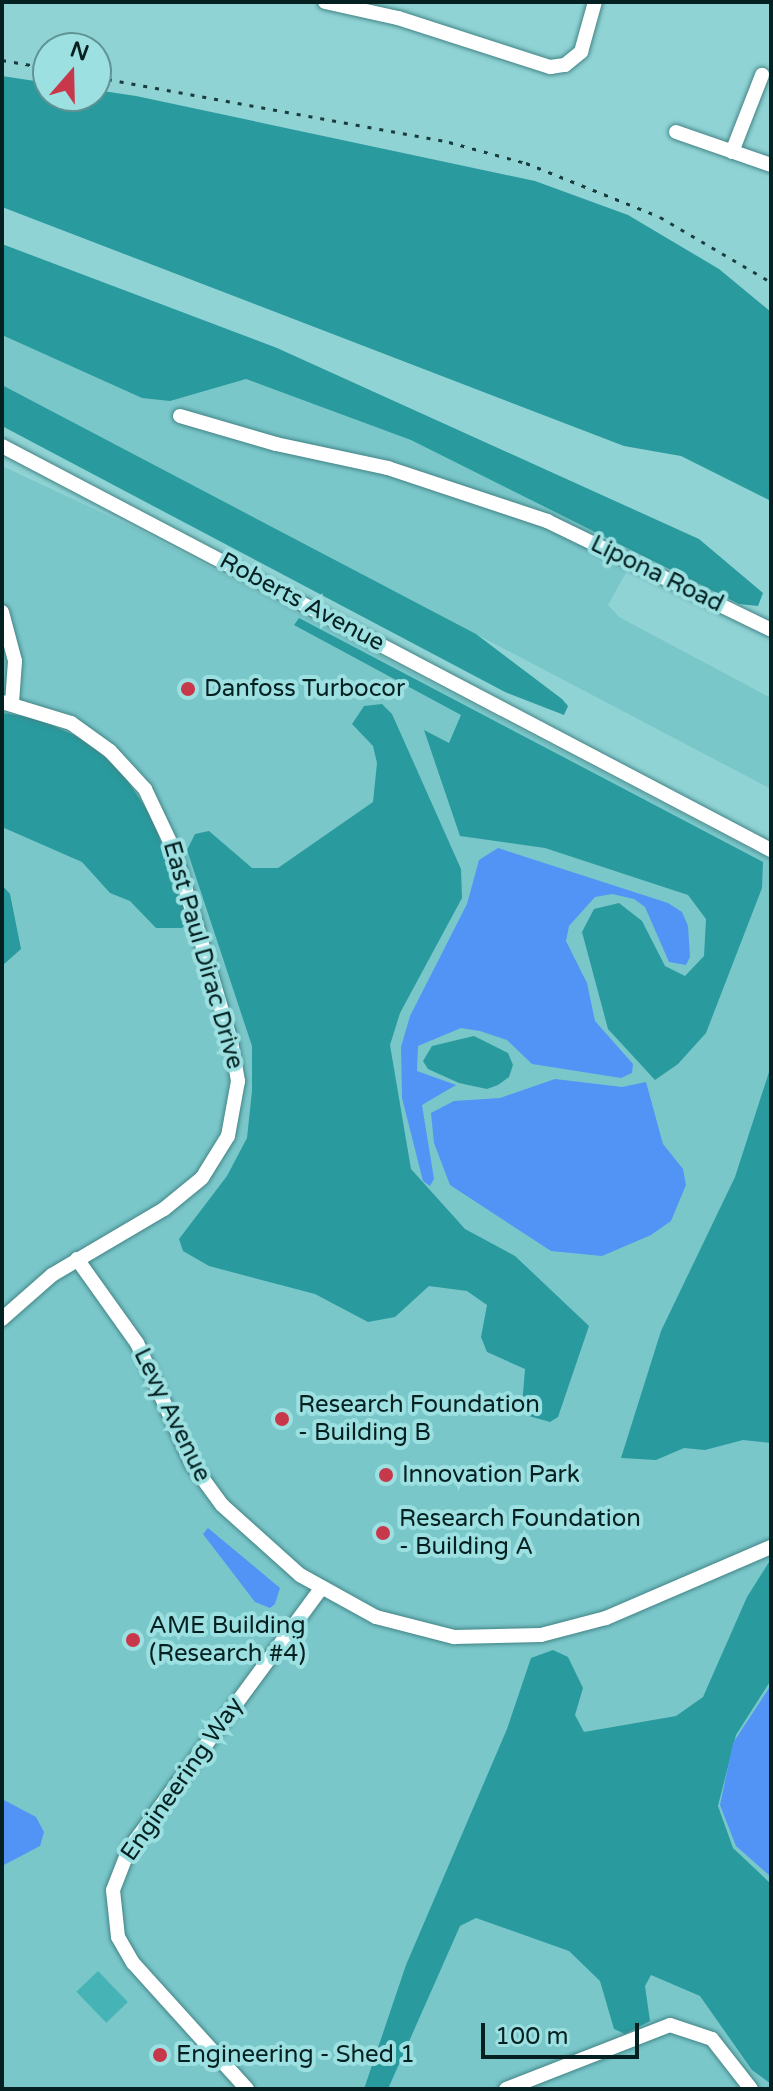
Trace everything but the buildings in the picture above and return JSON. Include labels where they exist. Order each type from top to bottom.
[{"type":"street","points":[[325,2],[398,18],[540,65],[572,61],[585,40],[595,2]]},
{"type":"street","points":[[732,152],[762,75]]},
{"type":"street","points":[[676,132],[771,165]]},
{"type":"street","name":"Lipona Road","points":[[180,416],[388,468],[547,521],[770,626]]},
{"type":"street","name":"Roberts Avenue","points":[[2,446],[771,850]]},
{"type":"street","points":[[2,612],[15,661],[7,703]]},
{"type":"street","name":"East Paul Dirac Drive","points":[[2,1319],[77,1259],[164,1209],[202,1178],[228,1136],[237,1097],[237,1068],[174,850],[145,789],[110,751],[71,723],[7,703]]},
{"type":"street","name":"Levy Avenue","points":[[77,1259],[137,1343],[177,1434],[209,1489],[238,1523],[321,1589],[403,1627],[454,1637],[510,1639],[606,1618],[771,1547]]},
{"type":"street","name":"Engineering Way","points":[[247,2089],[133,1963],[118,1937],[113,1890],[129,1849],[321,1589]]},
{"type":"street","points":[[506,2089],[670,2025],[712,2039],[751,2089]]},
{"type":"shaded area","points":[[2,76],[32,81],[32,112],[112,112],[112,92],[136,96],[535,181],[628,215],[719,269],[771,312],[771,501],[681,456],[624,446],[2,207]]},
{"type":"shaded area","points":[[2,244],[277,348],[699,539],[763,593],[758,606],[739,604],[411,440],[246,379],[170,401],[142,398],[2,335]]},
{"type":"shaded area","points":[[2,335],[142,398],[245,379],[411,439],[637,553],[608,605],[619,617],[771,698],[771,789],[2,385]]},
{"type":"shaded area","points":[[2,385],[476,634],[562,699],[568,706],[564,715],[505,692],[2,426]]},
{"type":"shaded area","name":"Innovation Park","points":[[2,466],[137,529],[771,860],[771,2089],[2,2089]]},
{"type":"shaded area","points":[[299,618],[763,862],[762,888],[706,1033],[678,1064],[655,1080],[608,1029],[582,932],[594,909],[619,903],[642,921],[665,966],[685,976],[704,956],[706,919],[688,895],[545,848],[460,836],[424,730],[449,743],[461,715],[294,625]]},
{"type":"shaded area","points":[[382,704],[392,714],[461,869],[462,898],[400,1013],[390,1045],[411,1169],[465,1229],[515,1256],[589,1326],[558,1417],[550,1422],[529,1416],[522,1406],[525,1369],[487,1352],[481,1337],[487,1305],[467,1291],[429,1286],[395,1317],[368,1322],[315,1294],[209,1266],[183,1251],[179,1239],[227,1176],[247,1138],[252,1091],[252,1046],[187,850],[195,834],[209,831],[252,868],[278,868],[373,802],[377,763],[373,746],[352,724],[364,706]]},
{"type":"shaded area","points":[[2,713],[36,718],[87,741],[123,774],[153,819],[188,922],[182,928],[156,928],[130,901],[110,893],[82,862],[2,827]]},
{"type":"shaded area","points":[[2,885],[10,894],[21,949],[2,966]]},
{"type":"shaded area","points":[[474,1036],[508,1053],[513,1065],[509,1077],[498,1085],[487,1089],[459,1083],[428,1069],[423,1061],[432,1046]]},
{"type":"shaded area","points":[[771,1066],[771,1443],[743,1440],[705,1450],[684,1448],[656,1460],[621,1458],[661,1331],[735,1177]]},
{"type":"shaded area","points":[[771,1559],[771,1680],[736,1735],[718,1806],[733,1848],[771,1884],[771,2084],[752,2070],[700,1996],[651,1975],[645,1986],[650,2021],[625,2034],[614,2029],[600,1981],[569,1951],[476,1918],[460,1926],[388,2089],[364,2089],[406,1965],[507,1729],[531,1658],[553,1650],[568,1657],[583,1688],[575,1715],[584,1732],[676,1716],[703,1697],[747,1597]]},
{"type":"shaded area","points":[[98,1971],[128,2002],[106,2023],[76,1992]]},
{"type":"water","points":[[498,848],[668,903],[682,912],[688,926],[690,957],[686,965],[669,962],[645,907],[634,899],[612,894],[595,897],[569,926],[566,941],[587,983],[595,1021],[633,1064],[632,1073],[621,1078],[532,1064],[507,1040],[461,1028],[418,1046],[417,1071],[456,1085],[422,1105],[434,1179],[430,1186],[423,1181],[402,1098],[401,1047],[410,1016],[467,904],[479,860]]},
{"type":"water","points":[[555,1079],[622,1087],[646,1082],[663,1144],[683,1169],[686,1185],[671,1221],[651,1235],[602,1256],[551,1251],[450,1185],[434,1143],[431,1113],[454,1101],[500,1098]]},
{"type":"water","points":[[208,1528],[280,1588],[275,1604],[270,1608],[255,1602],[203,1534]]},
{"type":"water","points":[[771,1685],[771,1877],[736,1846],[720,1805],[733,1743]]},
{"type":"water","points":[[2,1799],[36,1817],[44,1832],[40,1846],[2,1866]]},
{"type":"railway","points":[[2,60],[32,65]]},
{"type":"railway","points":[[112,80],[449,142],[526,163],[660,217],[771,282]]},
{"type":"place","name":"Danfoss Turbocor","points":[[188,689]]},
{"type":"place","name":"Research Foundation - Building B","points":[[282,1419]]},
{"type":"place","name":"Innovation Park","points":[[386,1475]]},
{"type":"place","name":"Research Foundation - Building A","points":[[383,1533]]},
{"type":"place","name":"AME Building (Research #4)","points":[[133,1640]]},
{"type":"place","name":"Engineering - Shed 1","points":[[160,2055]]}]
